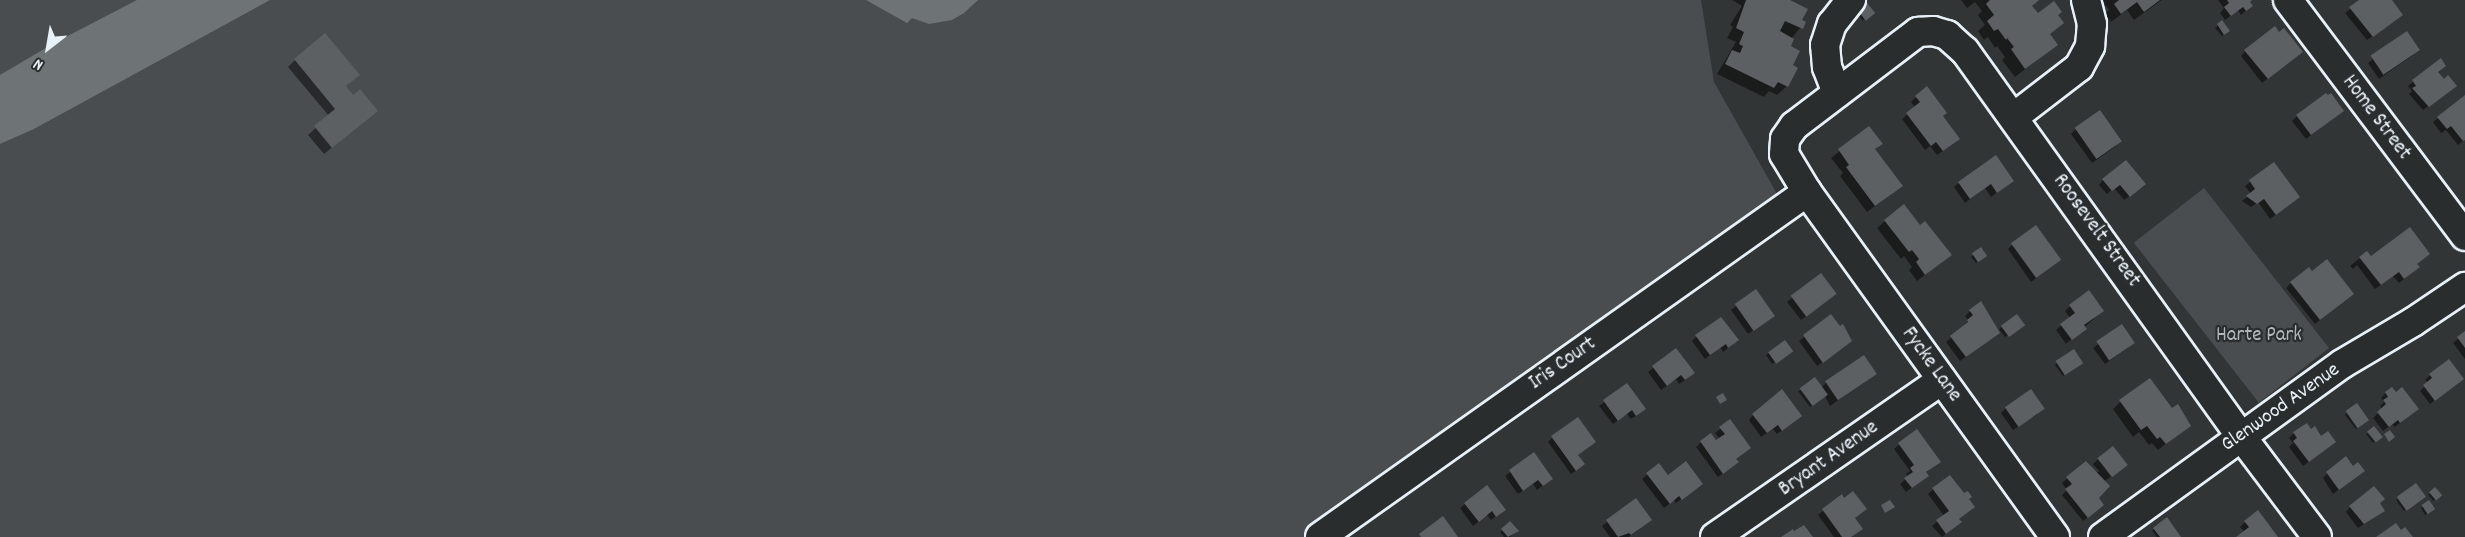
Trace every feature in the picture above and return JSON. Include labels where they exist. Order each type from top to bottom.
[{"type":"street","points":[[1837,93],[1827,67],[1825,45],[1832,24],[1851,0]]},
{"type":"street","points":[[2014,117],[2079,67],[2090,46],[2092,24],[2086,0]]},
{"type":"street","name":"Home Street","points":[[2288,0],[2465,236]]},
{"type":"street","name":"Roosevelt Street","points":[[1837,93],[1918,32],[1933,31],[1947,35],[1965,51],[2241,436],[2317,537]]},
{"type":"street","name":"Fycke Lane","points":[[1837,93],[1794,126],[1785,139],[1784,154],[1807,192],[2055,537]]},
{"type":"street","name":"Iris Court","points":[[1320,537],[1807,192]]},
{"type":"street","name":"Glenwood Avenue","points":[[2103,537],[2342,364],[2413,322],[2465,287]]},
{"type":"street","name":"Bryant Avenue","points":[[1715,537],[1942,380]]},
{"type":"green space","points":[[0,0],[1701,0],[1714,82],[1785,208],[1320,537],[0,537],[0,144],[32,130],[0,91]]},
{"type":"green space","name":"Harte Park","points":[[2204,188],[2329,348],[2259,403],[2134,243]]},
{"type":"shaded area","points":[[137,0],[270,0],[32,130],[0,144],[0,75],[56,42]]},
{"type":"shaded area","points":[[866,0],[978,0],[952,20],[929,24],[912,18],[907,23]]},
{"type":"building","points":[[1746,0],[1790,0],[1808,9],[1802,20],[1806,22],[1803,29],[1785,21],[1780,31],[1794,39],[1791,46],[1800,51],[1793,65],[1798,68],[1788,87],[1778,82],[1774,88],[1725,64],[1732,50],[1740,53],[1743,46],[1739,44],[1744,32],[1736,28]]},
{"type":"building","points":[[1990,0],[2039,0],[2032,6],[2038,13],[2054,1],[2062,12],[2058,15],[2064,23],[2050,34],[2058,45],[2025,69],[2011,49],[2014,47],[2007,38],[2006,40],[1998,29],[1994,31],[1987,21],[1994,15],[1986,4]]},
{"type":"building","points":[[2119,0],[2160,0],[2144,12],[2137,2],[2121,14],[2114,4]]},
{"type":"building","points":[[2227,0],[2252,0],[2250,2],[2253,6],[2246,11],[2243,7],[2231,16],[2224,7],[2229,3]]},
{"type":"building","points":[[2359,0],[2392,0],[2403,15],[2373,37],[2349,7]]},
{"type":"building","points":[[1867,3],[1875,13],[1866,21],[1858,11]]},
{"type":"building","points":[[2222,20],[2230,31],[2224,35],[2217,24]]},
{"type":"building","points":[[2275,26],[2279,32],[2284,28],[2303,52],[2268,79],[2244,50]]},
{"type":"building","points":[[2407,31],[2420,50],[2383,75],[2371,56]]},
{"type":"building","points":[[325,33],[360,75],[346,86],[353,95],[360,89],[378,111],[332,148],[314,126],[335,109],[294,59]]},
{"type":"building","points":[[2441,58],[2446,66],[2438,72],[2444,79],[2448,75],[2457,86],[2429,107],[2412,88],[2416,86],[2412,80]]},
{"type":"building","points":[[1927,86],[1947,113],[1943,116],[1960,139],[1943,151],[1936,142],[1931,146],[1906,113],[1920,102],[1915,96]]},
{"type":"building","points":[[2326,93],[2328,95],[2331,93],[2344,111],[2311,135],[2296,115]]},
{"type":"building","points":[[2465,95],[2465,140],[2463,141],[2451,126],[2447,129],[2437,117]]},
{"type":"building","points":[[2100,110],[2122,141],[2096,159],[2075,128]]},
{"type":"building","points":[[1869,126],[1883,144],[1875,149],[1903,186],[1875,206],[1846,167],[1849,165],[1838,149]]},
{"type":"building","points":[[1996,155],[2014,181],[1997,193],[1991,184],[1970,199],[1958,182]]},
{"type":"building","points":[[2126,160],[2146,184],[2130,197],[2120,185],[2112,191],[2102,179]]},
{"type":"building","points":[[2274,162],[2300,197],[2276,215],[2264,199],[2257,204],[2246,196],[2255,189],[2249,180]]},
{"type":"building","points":[[1904,204],[1920,225],[1925,221],[1952,255],[1925,275],[1916,262],[1919,259],[1912,250],[1909,252],[1884,220]]},
{"type":"building","points":[[2036,225],[2061,260],[2036,278],[2011,243]]},
{"type":"building","points":[[2410,227],[2430,254],[2417,264],[2420,267],[2404,279],[2399,272],[2381,285],[2359,257],[2367,251],[2371,256]]},
{"type":"building","points":[[1981,247],[1987,256],[1978,262],[1972,253]]},
{"type":"building","points":[[2327,259],[2354,294],[2320,320],[2290,282],[2309,267],[2312,271]]},
{"type":"building","points":[[1821,273],[1837,294],[1806,317],[1791,296]]},
{"type":"building","points":[[1756,289],[1775,316],[1754,331],[1735,304]]},
{"type":"building","points":[[2089,290],[2104,311],[2084,325],[2087,329],[2072,340],[2060,324],[2075,313],[2069,305]]},
{"type":"building","points":[[1981,301],[2000,333],[1966,357],[1950,336],[1968,322],[1967,320],[1973,315],[1969,310]]},
{"type":"building","points":[[1831,314],[1840,326],[1843,324],[1852,341],[1823,363],[1803,335]]},
{"type":"building","points":[[2017,314],[2025,325],[2009,337],[2001,326]]},
{"type":"building","points":[[1721,317],[1739,340],[1728,348],[1726,344],[1710,355],[1695,335]]},
{"type":"building","points":[[2122,324],[2135,343],[2109,360],[2096,341]]},
{"type":"building","points":[[2465,331],[2465,348],[2457,337]]},
{"type":"building","points":[[1785,340],[1793,351],[1776,364],[1768,352]]},
{"type":"building","points":[[1676,348],[1695,373],[1685,380],[1681,375],[1667,386],[1652,366]]},
{"type":"building","points":[[2074,349],[2083,363],[2065,375],[2056,361]]},
{"type":"building","points":[[1864,355],[1877,374],[1838,400],[1825,381]]},
{"type":"building","points":[[2449,359],[2464,379],[2435,401],[2423,385],[2432,378],[2429,374]]},
{"type":"building","points":[[1815,377],[1828,395],[1813,406],[1800,388]]},
{"type":"building","points":[[2150,378],[2172,408],[2178,404],[2191,426],[2166,444],[2160,437],[2157,439],[2147,426],[2141,430],[2119,400]]},
{"type":"building","points":[[1627,383],[1646,409],[1636,416],[1632,410],[1618,421],[1603,400]]},
{"type":"building","points":[[2392,387],[2396,392],[2402,387],[2419,409],[2400,423],[2398,420],[2389,427],[2377,412],[2386,404],[2383,400],[2388,397],[2385,392]]},
{"type":"building","points":[[1782,389],[1802,416],[1782,431],[1778,425],[1767,433],[1752,414]]},
{"type":"building","points":[[2031,389],[2045,409],[2019,427],[2005,407]]},
{"type":"building","points":[[1723,393],[1727,400],[1720,404],[1716,397]]},
{"type":"building","points":[[2357,403],[2369,420],[2358,428],[2346,411]]},
{"type":"building","points":[[1578,417],[1596,442],[1578,455],[1585,464],[1576,471],[1551,436]]},
{"type":"building","points":[[1730,419],[1751,448],[1736,459],[1739,462],[1723,474],[1700,441],[1711,433],[1716,440],[1725,434],[1719,427]]},
{"type":"building","points":[[2307,423],[2311,429],[2315,426],[2321,436],[2328,431],[2336,442],[2309,462],[2293,441],[2297,438],[2293,432]]},
{"type":"building","points":[[2374,426],[2383,437],[2376,443],[2367,432]]},
{"type":"building","points":[[1917,429],[1941,462],[1926,472],[1929,476],[1912,488],[1904,478],[1913,472],[1910,468],[1914,465],[1898,443]]},
{"type":"building","points":[[2390,430],[2395,437],[2389,442],[2384,434]]},
{"type":"building","points":[[2113,446],[2128,465],[2112,477],[2097,458]]},
{"type":"building","points":[[1534,452],[1553,479],[1543,486],[1538,480],[1523,491],[1509,470]]},
{"type":"building","points":[[2346,456],[2353,466],[2358,462],[2365,471],[2339,490],[2326,472]]},
{"type":"building","points":[[1686,461],[1703,484],[1682,500],[1679,496],[1670,504],[1646,473],[1659,463],[1668,475]]},
{"type":"building","points":[[2086,461],[2110,486],[2099,498],[2104,505],[2088,518],[2065,489],[2072,484],[2066,477]]},
{"type":"building","points":[[1950,475],[1964,493],[1968,491],[1972,497],[1969,499],[1975,507],[1959,519],[1962,522],[1946,534],[1936,520],[1949,511],[1932,488]]},
{"type":"building","points":[[2416,483],[2426,497],[2407,511],[2397,497]]},
{"type":"building","points":[[1487,485],[1506,510],[1496,517],[1492,511],[1479,522],[1464,503]]},
{"type":"building","points":[[2374,486],[2385,499],[2380,503],[2385,511],[2364,524],[2349,506]]},
{"type":"building","points":[[2435,487],[2442,495],[2436,501],[2429,492]]},
{"type":"building","points":[[1853,491],[1867,509],[1855,518],[1863,529],[1851,537],[1842,537],[1822,509],[1842,494],[1844,498]]},
{"type":"building","points":[[1636,498],[1652,520],[1631,535],[1629,533],[1618,537],[1606,520]]},
{"type":"building","points":[[1890,500],[1895,507],[1885,513],[1881,505]]},
{"type":"building","points":[[2429,500],[2435,509],[2428,514],[2422,505]]},
{"type":"building","points":[[2258,510],[2278,537],[2236,537],[2249,527],[2244,521]]},
{"type":"building","points":[[1443,516],[1458,537],[1421,537],[1419,534]]},
{"type":"building","points":[[2167,517],[2181,537],[2160,537],[2153,528]]},
{"type":"building","points":[[1510,521],[1519,531],[1508,537],[1501,529]]},
{"type":"building","points":[[2396,523],[2401,530],[2405,527],[2413,537],[2376,537]]},
{"type":"building","points":[[1804,525],[1813,537],[1781,537],[1793,529],[1794,531]]}]
